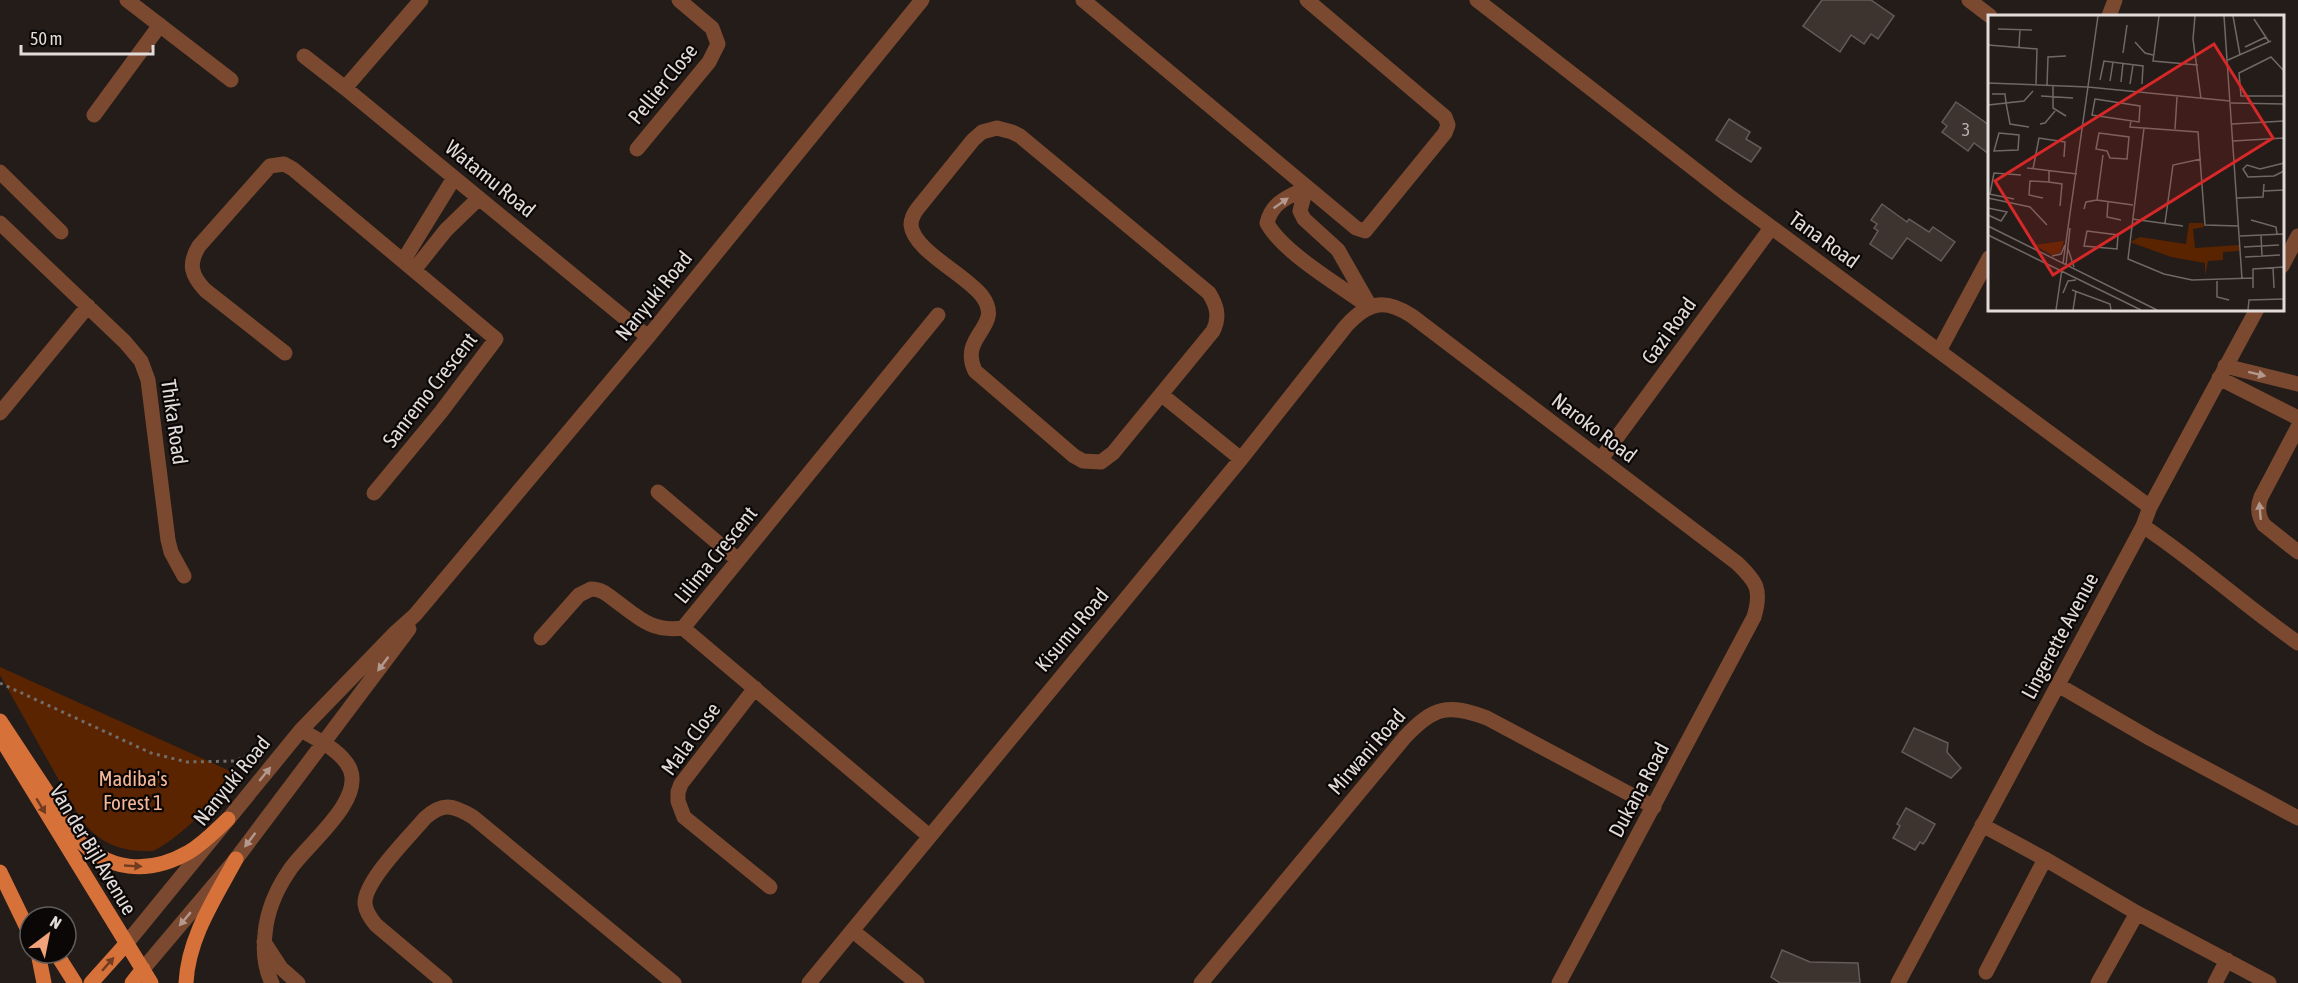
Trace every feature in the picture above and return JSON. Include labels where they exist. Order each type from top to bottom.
[{"type":"main road","points":[[0,721],[76,836],[91,852],[109,862],[144,866],[172,861],[202,843],[228,819]]},
{"type":"main road","name":"Van der Bijl Avenue","points":[[0,738],[151,983]]},
{"type":"main road","points":[[186,983],[188,962],[195,938],[236,859]]},
{"type":"main road","points":[[0,863],[26,905]]},
{"type":"main road","points":[[0,872],[18,909]]},
{"type":"main road","name":"Nanyuki Road","points":[[91,983],[126,944]]},
{"type":"main road","points":[[40,965],[44,983]]},
{"type":"main road","points":[[64,965],[75,983]]},
{"type":"main road","name":"Nanyuki Road","points":[[132,983],[143,969]]},
{"type":"street","points":[[127,0],[231,80]]},
{"type":"street","points":[[345,88],[421,0]]},
{"type":"street","name":"Pellier Close","points":[[637,149],[709,62],[718,44],[712,28],[679,0]]},
{"type":"street","name":"Nanyuki Road","points":[[126,944],[301,730],[415,615],[648,337],[922,0]]},
{"type":"street","points":[[1083,0],[1306,188],[1356,228],[1365,231],[1445,133],[1448,125],[1445,117],[1307,0]]},
{"type":"street","name":"Tana Road","points":[[1477,0],[1546,56],[1772,228],[2150,507]]},
{"type":"street","points":[[1969,0],[1989,15]]},
{"type":"street","points":[[2109,15],[2115,0]]},
{"type":"street","points":[[94,115],[160,25]]},
{"type":"street","name":"Watamu Road","points":[[303,56],[648,337]]},
{"type":"street","points":[[997,128],[1020,136],[1209,293],[1216,304],[1216,324],[1162,395],[1113,453],[1101,462],[1092,463],[1074,456],[975,371],[970,355],[986,322],[988,309],[986,303],[975,288],[926,248],[911,226],[912,217],[918,208],[982,132],[997,128]]},
{"type":"street","name":"Sanremo Crescent","points":[[285,353],[205,290],[194,278],[191,269],[193,255],[199,246],[270,166],[284,164],[293,169],[496,339],[441,412],[374,493]]},
{"type":"street","points":[[0,172],[61,232]]},
{"type":"street","points":[[409,265],[428,220],[454,178]]},
{"type":"street","points":[[1306,188],[1300,211],[1304,219],[1338,250],[1370,307]]},
{"type":"street","points":[[1306,188],[1276,204],[1267,223],[1273,234],[1370,307]]},
{"type":"street","points":[[409,265],[479,198]]},
{"type":"street","name":"Thika Road","points":[[0,223],[126,342],[141,361],[145,371],[168,540],[171,552],[184,576]]},
{"type":"street","name":"Gazi Road","points":[[1600,459],[1772,228]]},
{"type":"street","points":[[2283,264],[2298,236]]},
{"type":"street","points":[[1330,278],[1344,259]]},
{"type":"street","points":[[1939,351],[1988,260]]},
{"type":"street","name":"Naroko Road","points":[[1370,307],[1386,304],[1412,316],[1748,573],[1758,591],[1759,602],[1754,617]]},
{"type":"street","points":[[0,413],[88,306]]},
{"type":"street","name":"Kisumu Road","points":[[809,983],[928,835],[1241,459],[1346,326],[1360,311],[1370,307]]},
{"type":"street","name":"Lingerette Avenue","points":[[1898,983],[2256,310]]},
{"type":"street","name":"Lilima Crescent","points":[[928,835],[683,628],[938,315]]},
{"type":"street","points":[[2222,372],[2298,384]]},
{"type":"street","points":[[2222,372],[2298,418]]},
{"type":"street","points":[[1162,395],[1241,459]]},
{"type":"street","points":[[2298,428],[2261,497],[2258,507],[2260,519],[2264,525],[2298,552]]},
{"type":"street","points":[[658,492],[738,560]]},
{"type":"street","points":[[2143,526],[2176,548],[2241,602],[2298,643]]},
{"type":"street","points":[[541,638],[579,595],[591,589],[605,592],[647,624],[667,630],[683,628]]},
{"type":"street","name":"Nanyuki Road","points":[[143,969],[236,859],[403,638],[415,615]]},
{"type":"street","name":"Dukana Road","points":[[1559,983],[1754,617]]},
{"type":"street","points":[[2058,685],[2151,739],[2298,818]]},
{"type":"street","name":"Mala Close","points":[[755,688],[688,773],[678,792],[678,801],[684,817],[691,824],[770,887]]},
{"type":"street","name":"Mirwani Road","points":[[1201,983],[1405,737],[1421,720],[1437,712],[1466,710],[1486,718],[1654,807]]},
{"type":"street","points":[[272,983],[264,959],[268,913],[281,882],[290,868],[342,808],[351,792],[352,775],[344,759],[301,730]]},
{"type":"street","points":[[445,983],[376,925],[365,904],[370,885],[377,876],[425,819],[442,807],[461,810],[473,817],[674,983]]},
{"type":"street","points":[[1982,825],[2137,913],[2269,983]]},
{"type":"street","points":[[1986,972],[2045,859]]},
{"type":"street","points":[[2098,983],[2137,913]]},
{"type":"street","points":[[853,931],[917,983]]},
{"type":"street","points":[[264,942],[281,968],[298,983]]},
{"type":"street","points":[[2215,983],[2227,960]]},
{"type":"path","points":[[0,683],[151,753],[187,762],[235,761],[271,745]]},
{"type":"green space","name":"Madiba's Forest 1","points":[[0,667],[239,775],[189,825],[155,850],[124,849],[115,846],[99,837],[79,816],[0,675]]},
{"type":"building","points":[[1822,0],[1871,0],[1894,16],[1878,39],[1871,34],[1864,44],[1851,35],[1840,52],[1803,26]]},
{"type":"building","points":[[1956,102],[1988,124],[1988,153],[1974,143],[1968,151],[1942,132],[1947,126],[1942,122]]},
{"type":"building","points":[[1729,119],[1750,132],[1746,139],[1761,148],[1751,162],[1716,140]]},
{"type":"building","points":[[1882,204],[1907,222],[1909,219],[1929,232],[1933,227],[1955,242],[1941,261],[1907,238],[1892,259],[1870,244],[1878,231],[1874,228],[1877,224],[1871,220]]},
{"type":"building","points":[[1914,728],[1948,743],[1947,752],[1961,768],[1951,778],[1902,752]]},
{"type":"building","points":[[1906,808],[1935,824],[1923,844],[1920,842],[1915,850],[1893,838],[1900,826],[1897,824]]},
{"type":"building","points":[[1782,950],[1810,962],[1858,963],[1860,983],[1780,983],[1771,977]]}]
